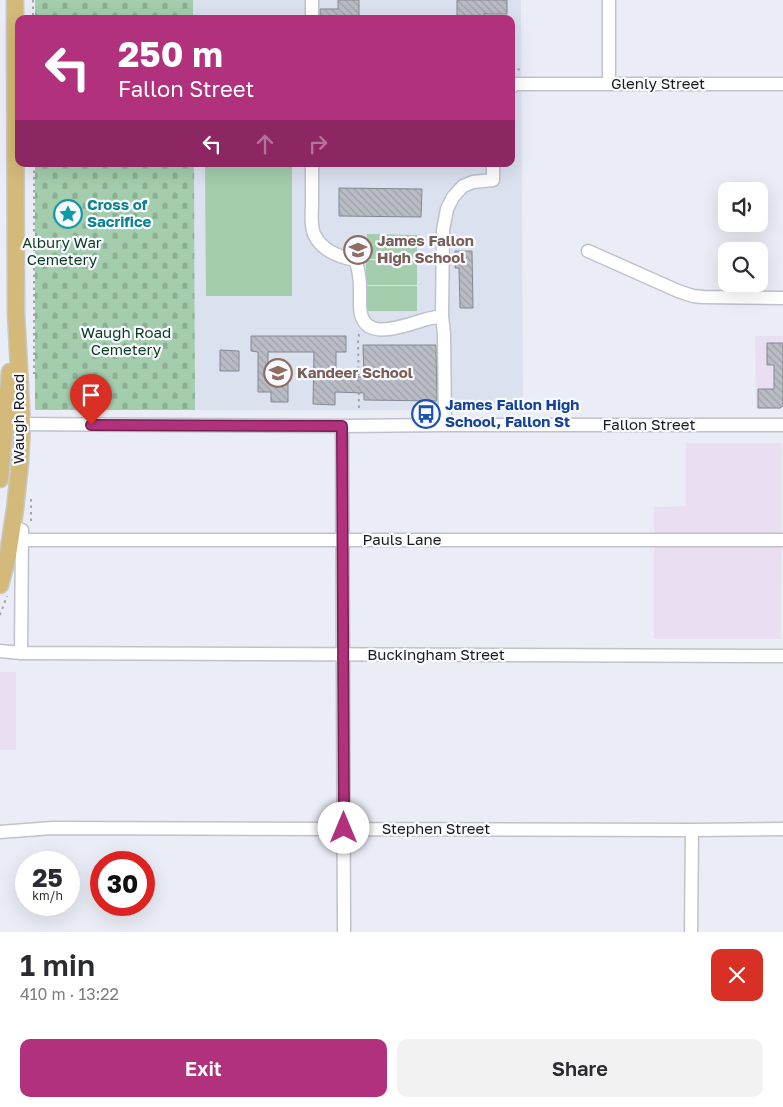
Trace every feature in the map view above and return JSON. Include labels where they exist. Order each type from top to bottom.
[{"type":"main road","name":"Waugh Road","points":[[15,0],[15,15]]},
{"type":"main road","name":"Waugh Road","points":[[0,585],[8,554],[20,463],[14,424],[16,167]]},
{"type":"main road","name":"Waugh Road","points":[[0,479],[14,424]]},
{"type":"street","points":[[312,0],[312,15]]},
{"type":"street","points":[[609,0],[609,84]]},
{"type":"street","name":"Glenly Street","points":[[515,85],[783,84]]},
{"type":"street","points":[[312,167],[312,219],[314,233],[320,244],[330,252],[355,260],[359,269],[360,310],[362,318],[367,325],[386,330],[442,316]]},
{"type":"street","points":[[445,425],[444,334],[442,316],[443,230],[447,209],[453,197],[463,186],[473,182],[493,180],[493,167]]},
{"type":"street","points":[[588,251],[693,296],[783,298]]},
{"type":"street","name":"Fallon Street","points":[[14,424],[783,426]]},
{"type":"street","points":[[342,426],[344,932]]},
{"type":"street","points":[[12,526],[22,530],[21,652]]},
{"type":"street","name":"Pauls Lane","points":[[22,540],[783,540]]},
{"type":"street","name":"Buckingham Street","points":[[0,651],[343,655],[783,656]]},
{"type":"street","name":"Stephen Street","points":[[0,832],[52,828],[783,829]]},
{"type":"street","points":[[691,932],[692,830]]},
{"type":"path","points":[[33,0],[33,15]]},
{"type":"path","points":[[515,69],[522,70]]},
{"type":"path","points":[[34,167],[34,374]]},
{"type":"path","points":[[359,411],[358,340],[362,318]]},
{"type":"shaded area","name":"James Fallon High School","points":[[193,0],[521,0],[523,410],[195,410],[194,167],[515,167],[515,15],[193,15]]},
{"type":"shaded area","points":[[755,336],[783,336],[783,406],[781,409],[756,409]]},
{"type":"shaded area","points":[[686,443],[782,443],[781,639],[654,639],[654,507],[686,506]]},
{"type":"shaded area","points":[[0,672],[16,672],[16,750],[0,750]]},
{"type":"green space","points":[[35,0],[193,0],[193,15],[35,15]]},
{"type":"green space","name":"Waugh Road Cemetery","points":[[35,167],[194,167],[195,410],[35,410]]},
{"type":"green space","points":[[205,167],[292,167],[292,296],[206,296]]},
{"type":"green space","points":[[367,234],[417,235],[417,259],[367,259]]},
{"type":"green space","points":[[366,260],[417,261],[417,285],[366,285]]},
{"type":"green space","points":[[366,286],[417,286],[417,311],[366,311]]},
{"type":"building","points":[[338,0],[359,0],[359,15],[320,15],[320,9],[338,9]]},
{"type":"building","points":[[457,0],[507,0],[507,14],[457,15]]},
{"type":"building","points":[[339,188],[422,189],[421,217],[339,216]]},
{"type":"building","points":[[455,251],[472,251],[473,308],[460,308],[459,268],[455,268]]},
{"type":"building","points":[[251,336],[346,336],[346,352],[336,352],[336,376],[364,377],[363,345],[436,345],[437,401],[364,400],[364,393],[335,392],[335,405],[313,404],[314,352],[268,352],[268,369],[288,369],[288,402],[271,402],[271,392],[258,392],[258,352],[251,351]]},
{"type":"building","points":[[767,343],[783,343],[783,406],[780,408],[758,408],[758,389],[774,389],[774,365],[767,365]]},
{"type":"building","points":[[220,350],[239,351],[239,371],[220,371]]},
{"type":"place","name":"Cross of Sacrifice","points":[[68,214]]},
{"type":"place","name":"James Fallon High School","points":[[358,250]]},
{"type":"place","name":"Kandeer School","points":[[278,373]]},
{"type":"place","name":"James Fallon High School, Fallon St","points":[[426,414]]},
{"type":"route","points":[[91,425],[342,426],[344,828]]},
{"type":"park label","name":"Albury War Cemetery","points":[[62,252]]}]
